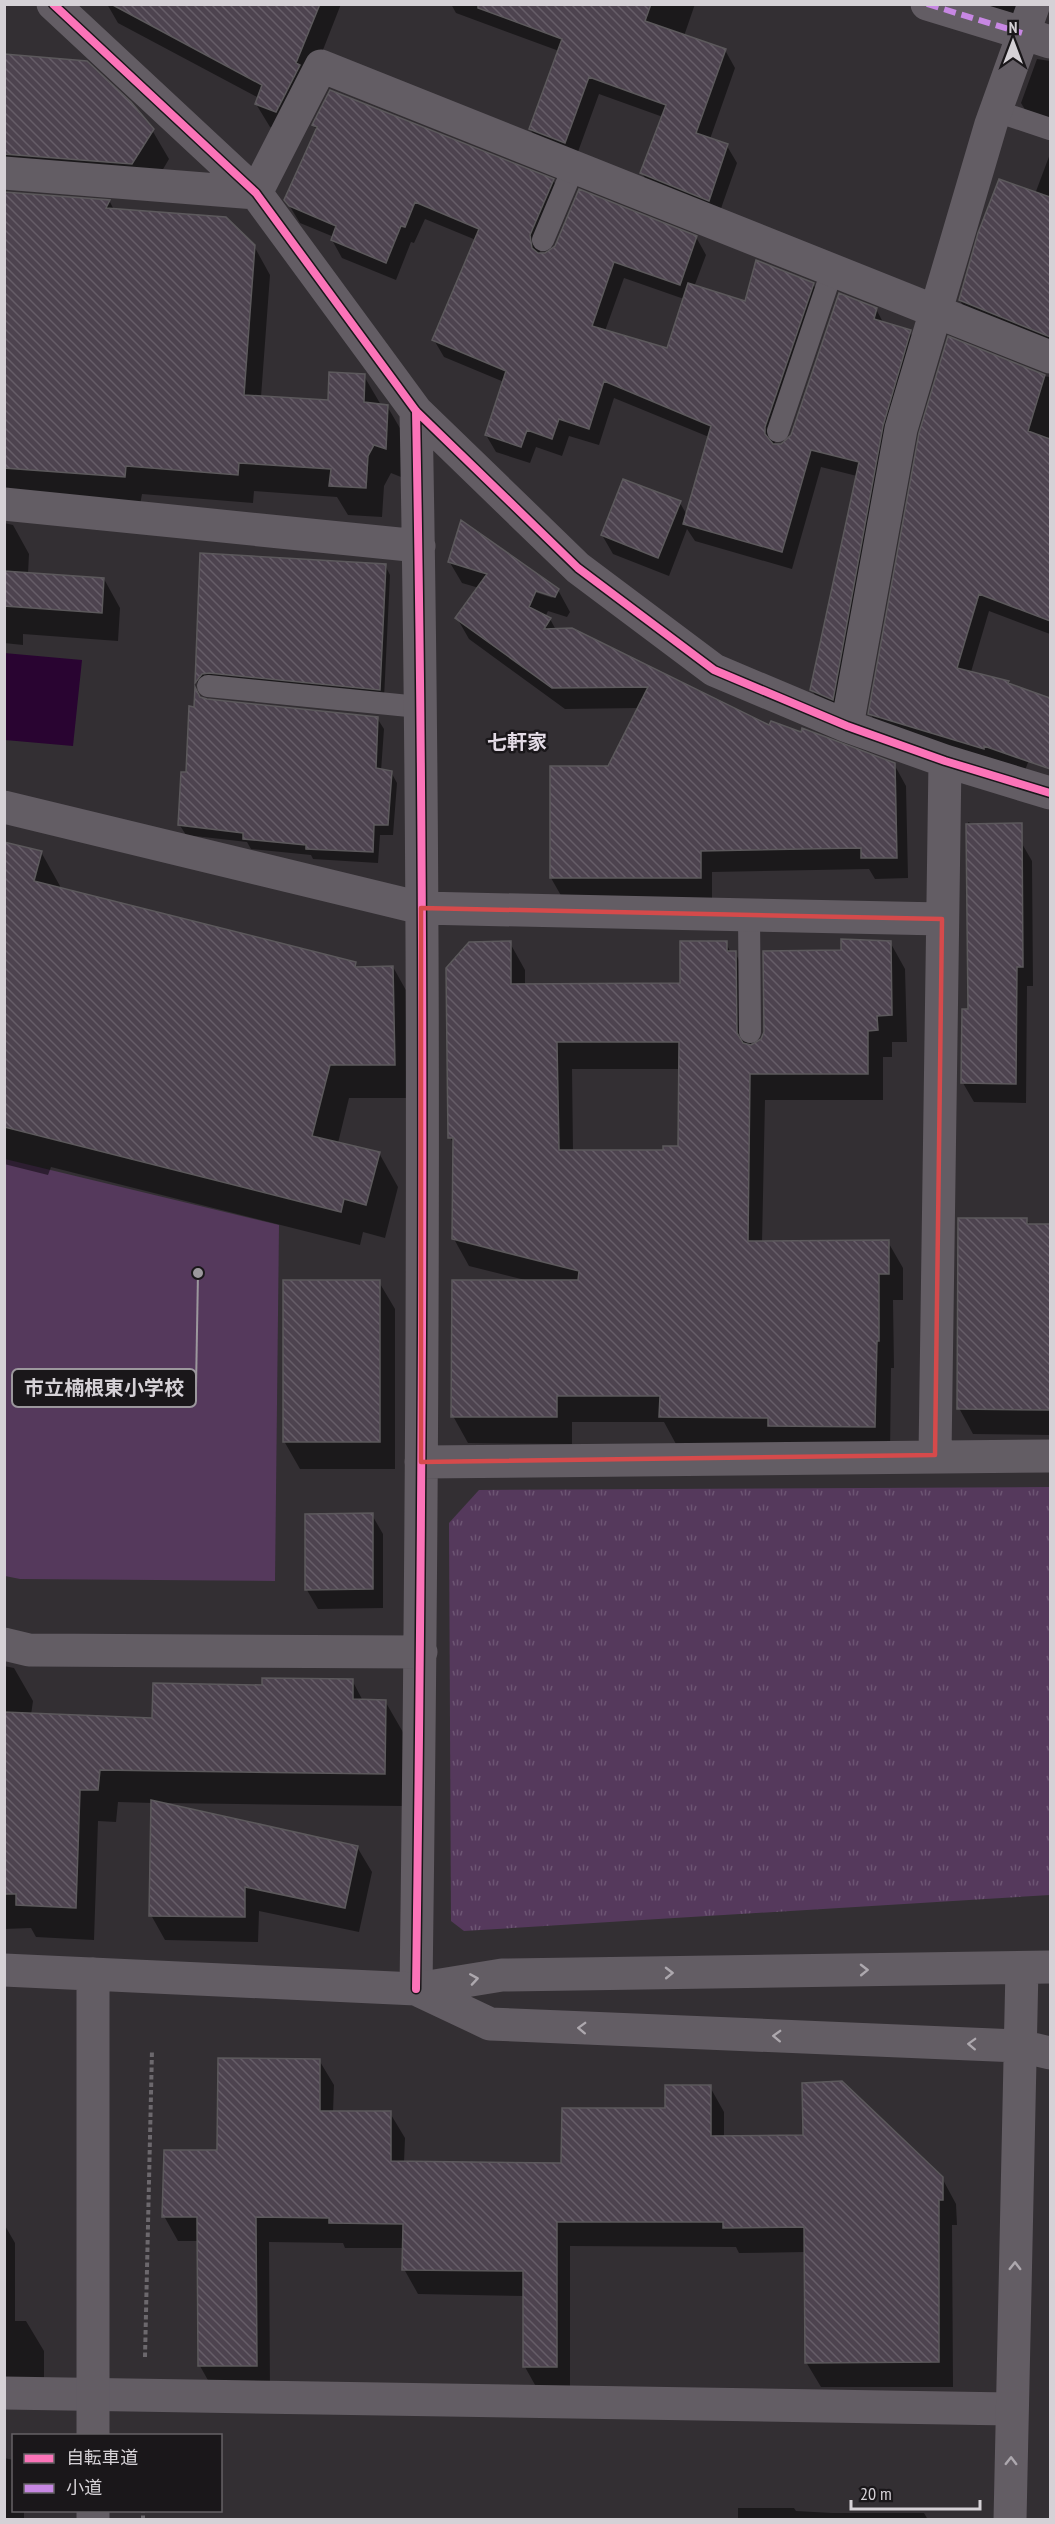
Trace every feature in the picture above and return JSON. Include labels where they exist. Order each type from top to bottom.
[{"type":"street","points":[[53,4],[256,193],[416,411],[578,568],[714,670],[848,726],[945,761],[1050,793]]},
{"type":"street","points":[[848,726],[901,429],[996,111],[1036,27],[927,4]]},
{"type":"street","points":[[256,193],[321,66],[833,268],[1050,357]]},
{"type":"street","points":[[4,173],[256,193]]},
{"type":"street","points":[[416,411],[421,908],[421,1652],[416,1989]]},
{"type":"street","points":[[4,504],[419,546]]},
{"type":"street","points":[[935,1455],[945,761]]},
{"type":"street","points":[[4,807],[421,908],[942,919]]},
{"type":"street","points":[[421,1462],[935,1455],[1050,1456]]},
{"type":"street","points":[[4,1644],[29,1650],[421,1652]]},
{"type":"street","points":[[4,1970],[416,1989],[502,1975],[1036,1967],[1035,2049],[1011,2409],[1010,2520]]},
{"type":"street","points":[[93,1974],[93,2434]]},
{"type":"street","points":[[416,1989],[490,2024],[1035,2049]]},
{"type":"street","points":[[4,2393],[1011,2409]]},
{"type":"lane","points":[[996,111],[1050,129]]},
{"type":"lane","points":[[543,240],[574,166]]},
{"type":"lane","points":[[778,431],[833,268]]},
{"type":"lane","points":[[208,686],[419,707]]},
{"type":"lane","points":[[749,915],[750,1032]]},
{"type":"path","points":[[144,2395],[152,2050]]},
{"type":"highlighted area","points":[[421,908],[942,919],[935,1455],[421,1462]]},
{"type":"green space","points":[[5,1159],[279,1225],[275,1581],[20,1579],[5,1576]]},
{"type":"green space","points":[[1050,1487],[1050,1895],[464,1931],[451,1921],[449,1523],[479,1490]]},
{"type":"shaded area","points":[[4,653],[82,660],[73,746],[5,740]]},
{"type":"building","points":[[111,4],[320,4],[296,63],[300,65],[276,112],[255,104],[262,85]]},
{"type":"building","points":[[478,4],[651,4],[645,21],[726,49],[696,133],[728,144],[709,201],[640,173],[666,105],[589,77],[565,143],[529,129],[562,39],[478,8]]},
{"type":"building","points":[[4,54],[87,61],[131,102],[154,129],[132,164],[4,154]]},
{"type":"building","points":[[330,90],[554,179],[530,235],[532,248],[538,253],[545,253],[555,246],[579,189],[697,236],[680,285],[614,262],[592,326],[667,348],[688,283],[745,301],[756,260],[814,283],[765,427],[765,434],[773,444],[781,444],[791,435],[839,293],[877,308],[874,319],[911,330],[883,426],[833,700],[810,690],[859,462],[811,450],[782,552],[683,524],[711,426],[604,381],[589,429],[559,419],[552,439],[527,430],[521,447],[485,435],[506,371],[432,340],[479,229],[415,202],[405,227],[401,226],[386,263],[331,240],[336,226],[289,206],[284,200],[317,127],[312,125]]},
{"type":"building","points":[[999,179],[1050,197],[1050,337],[959,300],[978,233]]},
{"type":"building","points":[[4,192],[110,200],[106,208],[226,217],[255,245],[244,395],[328,400],[329,372],[365,374],[364,402],[388,405],[386,449],[374,445],[368,456],[366,488],[329,486],[331,469],[239,463],[238,475],[126,466],[125,477],[4,468]]},
{"type":"building","points":[[948,336],[1045,375],[1028,431],[1050,439],[1050,621],[979,594],[957,668],[1009,681],[1008,683],[1050,698],[1050,769],[984,746],[984,749],[868,714],[919,433]]},
{"type":"building","points":[[623,479],[681,501],[658,558],[601,535]]},
{"type":"building","points":[[461,520],[559,589],[555,597],[536,591],[529,607],[551,618],[544,629],[572,628],[769,725],[771,721],[801,732],[802,728],[895,763],[897,858],[861,858],[861,848],[701,851],[701,878],[550,878],[550,766],[608,766],[648,687],[552,688],[455,618],[487,574],[448,562]]},
{"type":"building","points":[[200,553],[386,564],[380,690],[209,673],[202,674],[195,683]]},
{"type":"building","points":[[4,571],[104,578],[102,613],[4,606]]},
{"type":"building","points":[[195,687],[200,697],[207,699],[378,717],[376,768],[392,771],[388,825],[374,825],[373,852],[306,849],[306,845],[243,839],[243,833],[178,825],[181,772],[186,772],[189,706],[194,707]]},
{"type":"building","points":[[1022,823],[1023,967],[1017,967],[1016,1084],[961,1083],[962,1009],[968,1009],[966,824]]},
{"type":"building","points":[[4,842],[42,851],[34,881],[356,962],[355,967],[393,966],[395,1065],[330,1065],[312,1136],[380,1152],[366,1205],[344,1199],[341,1212],[4,1127]]},
{"type":"building","points":[[841,939],[891,941],[892,1015],[877,1016],[878,1030],[868,1031],[868,1074],[750,1074],[748,1241],[889,1240],[889,1274],[879,1274],[875,1427],[768,1426],[768,1418],[659,1417],[660,1396],[557,1396],[557,1417],[451,1417],[452,1280],[578,1280],[579,1271],[452,1239],[453,1138],[448,1138],[446,968],[469,942],[511,941],[511,984],[680,983],[680,941],[727,941],[727,951],[736,951],[737,1033],[743,1043],[751,1045],[761,1039],[764,1032],[763,951],[841,950]],"holes":[[[557,1042],[679,1042],[678,1146],[663,1146],[663,1150],[559,1150]]]},
{"type":"building","points":[[958,1218],[1027,1218],[1027,1224],[1050,1224],[1050,1410],[957,1409]]},
{"type":"building","points":[[283,1280],[380,1280],[380,1442],[283,1442]]},
{"type":"building","points":[[373,1513],[373,1589],[305,1590],[305,1514]]},
{"type":"building","points":[[262,1678],[353,1679],[353,1699],[386,1700],[385,1774],[100,1770],[98,1790],[80,1790],[76,1908],[16,1905],[16,1894],[4,1894],[4,1712],[152,1718],[153,1683],[262,1685]]},
{"type":"building","points":[[151,1800],[358,1846],[345,1908],[245,1887],[245,1917],[149,1916]]},
{"type":"building","points":[[218,2058],[320,2059],[320,2111],[391,2111],[391,2161],[561,2163],[562,2108],[665,2108],[665,2085],[711,2085],[711,2136],[803,2135],[802,2083],[842,2081],[943,2177],[943,2200],[939,2200],[939,2362],[805,2363],[804,2227],[723,2228],[723,2222],[557,2222],[557,2367],[523,2367],[523,2271],[402,2270],[403,2224],[329,2223],[329,2218],[256,2217],[257,2366],[198,2366],[197,2217],[162,2217],[164,2150],[217,2150]]},
{"type":"marked path","points":[[927,4],[1022,33]]},
{"type":"cycle path","points":[[53,4],[256,193],[416,411],[578,568],[714,670],[847,726],[945,761],[1050,793]]},
{"type":"cycle path","points":[[416,411],[422,1003],[416,1989]]},
{"type":"place","name":"市立楠根東小学校","points":[[198,1273]]},
{"type":"district","name":"七軒家","points":[[517,742]]}]
